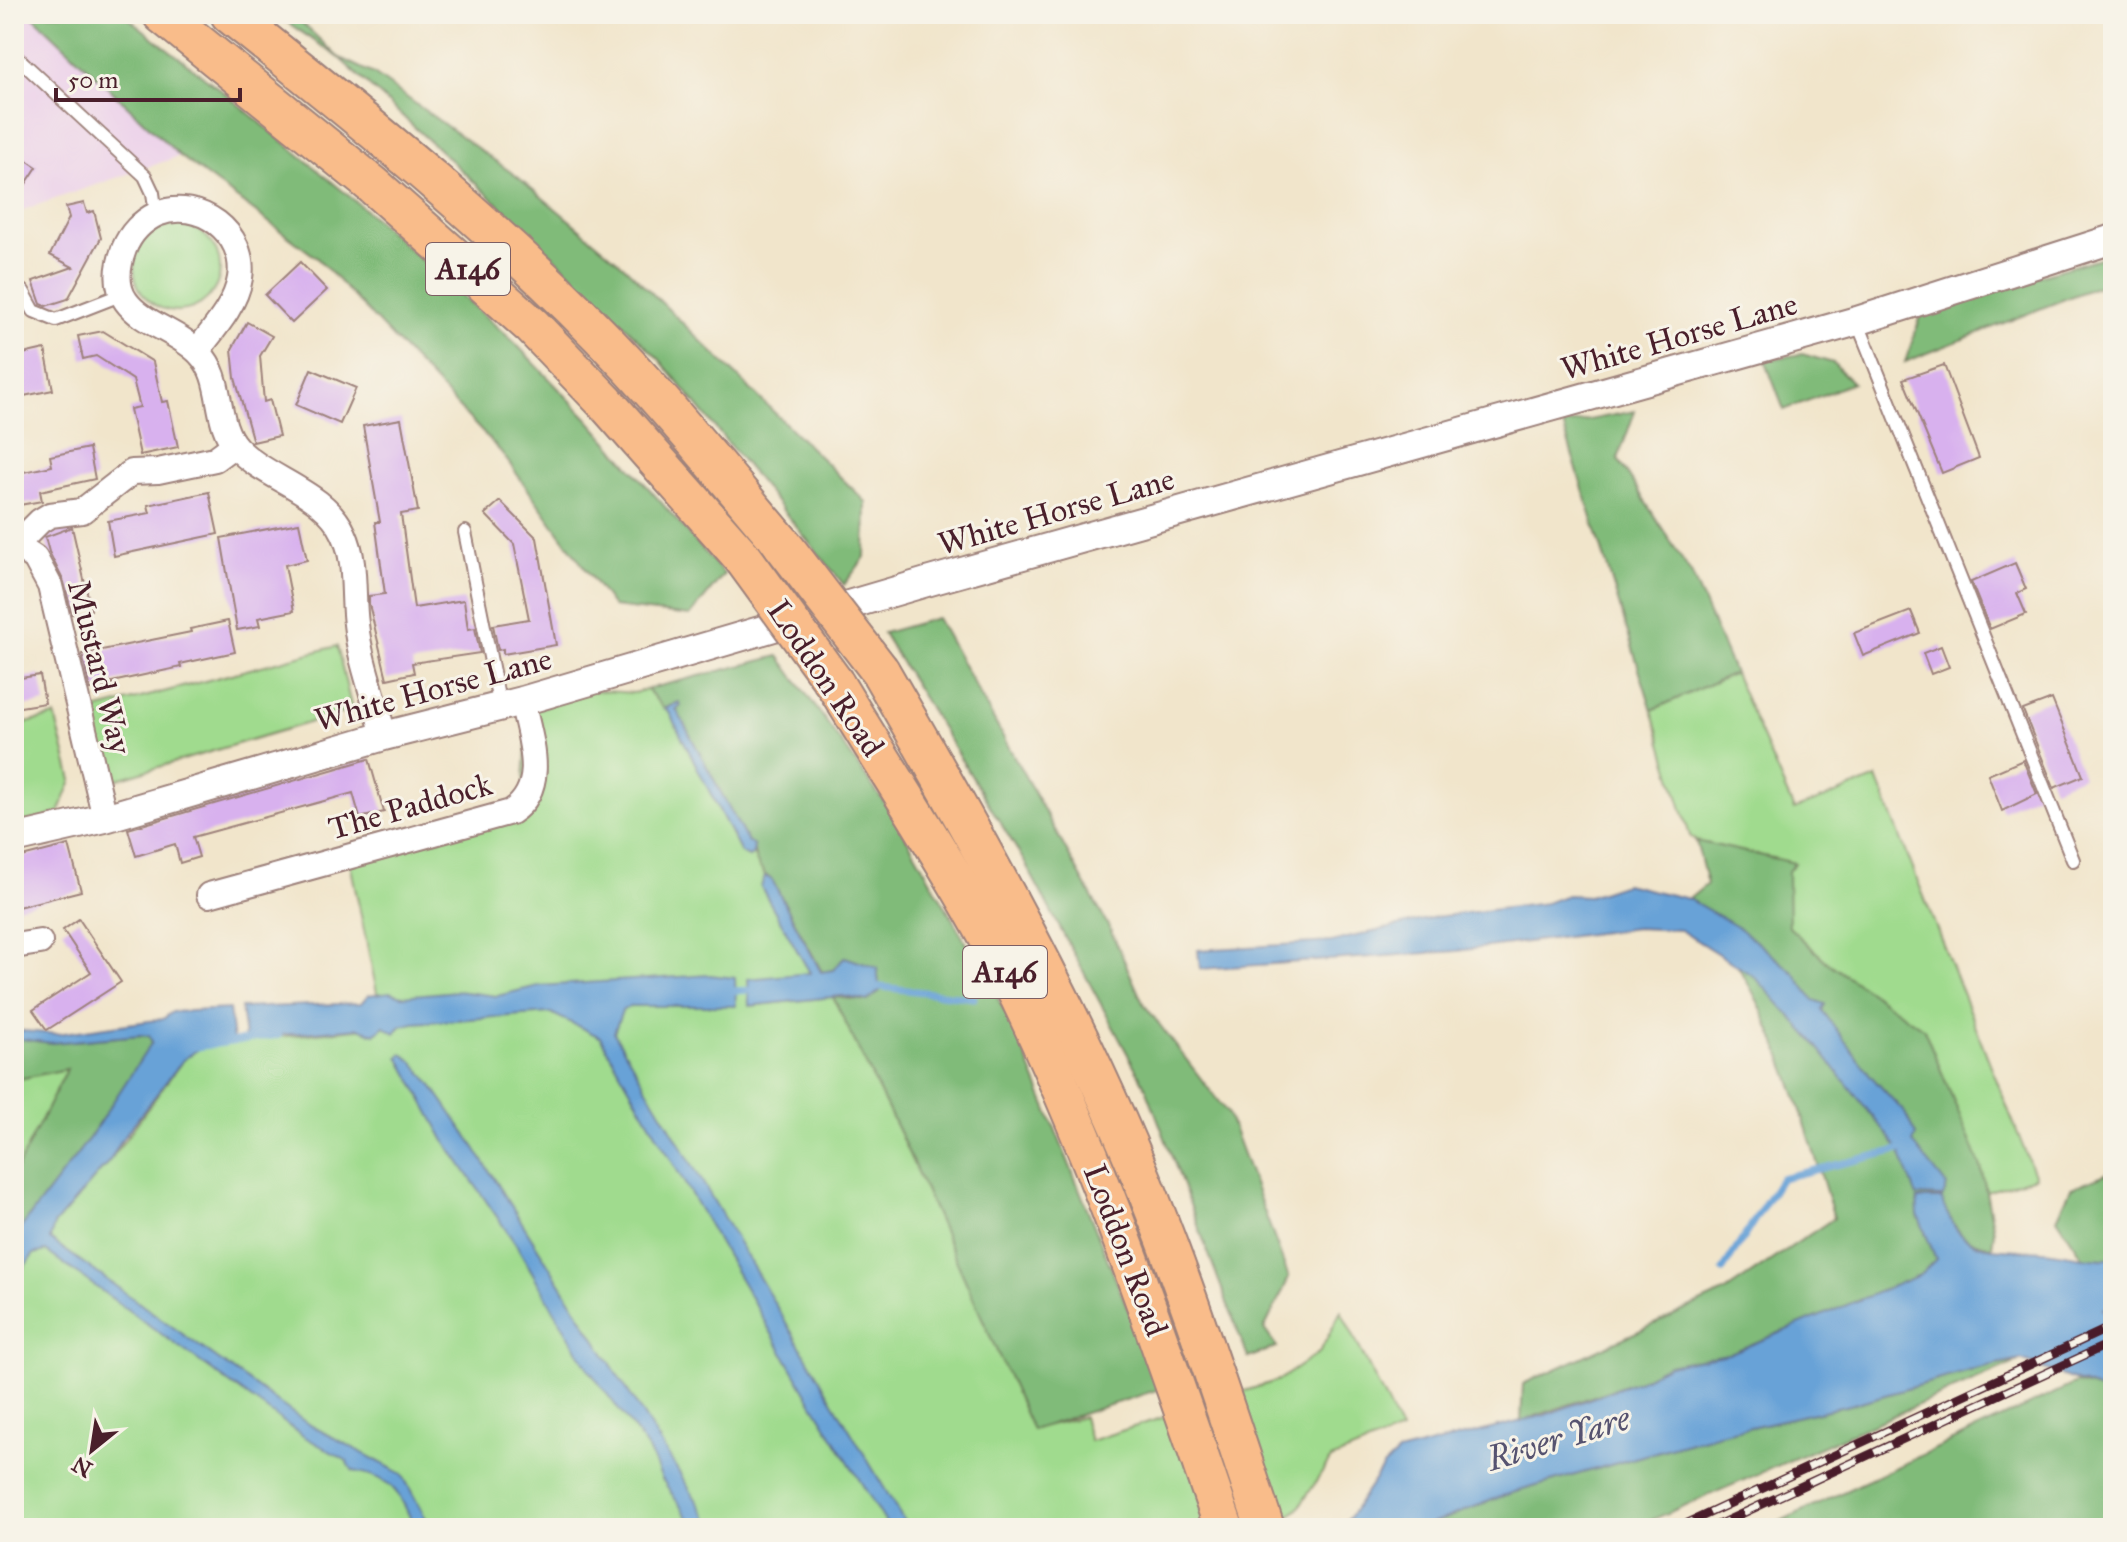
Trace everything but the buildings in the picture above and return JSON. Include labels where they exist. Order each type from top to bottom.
[{"type":"highway","name":"Loddon Road","points":[[162,14],[362,175],[532,326],[606,403],[743,558],[835,684],[963,896],[1026,1010],[1085,1142],[1151,1314],[1224,1528]]},
{"type":"highway","name":"Loddon Road","points":[[230,14],[388,141],[549,287],[629,366],[783,545],[880,671],[1045,965],[1120,1126],[1188,1297],[1265,1528]]},
{"type":"street","points":[[197,351],[237,292],[241,264],[238,250],[222,226],[211,217],[184,209],[156,214],[134,231],[127,242],[120,269],[123,294],[139,316],[182,338],[210,365],[226,434],[234,445],[252,464],[316,503],[334,518],[344,534],[355,589],[356,626],[384,736]]},
{"type":"street","name":"White Horse Lane","points":[[14,839],[105,818],[384,736],[511,704],[930,581],[1857,321],[2113,239]]},
{"type":"street","points":[[15,545],[40,521],[50,515],[82,511],[132,472],[158,471],[215,459],[234,445]]},
{"type":"street","name":"Mustard Way","points":[[15,545],[35,558],[50,586],[105,818]]},
{"type":"street","name":"The Paddock","points":[[209,895],[511,812],[524,804],[532,791],[535,774],[511,704]]},
{"type":"street","points":[[14,946],[40,942]]},
{"type":"lane","points":[[21,61],[145,176],[153,193],[156,214]]},
{"type":"lane","points":[[23,291],[34,311],[56,320],[123,294]]},
{"type":"lane","points":[[1857,321],[2073,860]]},
{"type":"lane","points":[[465,532],[511,704]]},
{"type":"shaded area","points":[[14,14],[31,14],[180,156],[14,213]]},
{"type":"green space","points":[[31,14],[123,14],[355,201],[514,342],[588,419],[724,574],[690,616],[613,607],[501,452],[317,258],[180,156]]},
{"type":"green space","points":[[275,14],[293,14],[338,57]]},
{"type":"green space","points":[[338,57],[374,74],[519,178],[623,265],[866,502],[865,557],[844,585],[660,360],[521,225]]},
{"type":"green space","points":[[177,225],[194,228],[208,237],[217,251],[220,268],[217,285],[208,299],[194,308],[177,311],[160,308],[146,299],[137,285],[134,268],[137,251],[146,237],[160,228]]},
{"type":"green space","points":[[2113,254],[2113,280],[1905,362],[1923,310]]},
{"type":"green space","points":[[1802,354],[1833,363],[1853,383],[1784,410],[1765,360]]},
{"type":"green space","points":[[1635,411],[1618,459],[1692,575],[1734,673],[1652,710],[1563,425]]},
{"type":"green space","points":[[937,618],[1111,931],[1143,1003],[1228,1114],[1289,1278],[1264,1329],[1277,1347],[1248,1358],[1146,1088],[1024,861],[883,633]]},
{"type":"green space","points":[[337,646],[352,710],[108,782],[88,712]]},
{"type":"green space","points":[[779,656],[894,816],[1014,1027],[1160,1389],[1032,1430],[901,1136],[833,997],[867,1001],[833,970],[822,972],[772,880],[758,865],[754,846],[747,841],[676,709],[680,706],[679,702],[664,709],[647,689]]},
{"type":"green space","points":[[1734,673],[1794,810],[1877,778],[2035,1177],[1986,1192],[1981,1167],[1827,962],[1788,927],[1788,871],[1794,863],[1696,841],[1690,836],[1652,710]]},
{"type":"green space","points":[[647,689],[669,712],[741,853],[749,857],[753,854],[765,876],[761,887],[811,974],[749,1006],[833,997],[901,1136],[1032,1429],[1083,1417],[1090,1441],[1279,1380],[1320,1352],[1341,1311],[1401,1431],[1331,1459],[1298,1509],[1275,1528],[14,1528],[14,1280],[54,1225],[111,1159],[183,1060],[203,1045],[384,1026],[350,863],[522,816],[528,712],[590,690],[634,693]]},
{"type":"green space","points":[[55,716],[72,780],[59,813],[14,825],[14,726]]},
{"type":"green space","points":[[1696,841],[1795,863],[1788,871],[1789,927],[1827,962],[1924,1029],[1981,1167],[1994,1231],[1992,1247],[1972,1242],[1961,1234],[1942,1205],[1918,1215],[1936,1259],[1920,1275],[1728,1354],[1669,1365],[1638,1381],[1521,1421],[1523,1384],[1724,1292],[1834,1218],[1791,1081],[1770,1028],[1735,962],[1689,899],[1707,884]]},
{"type":"green space","points":[[149,1036],[152,1042],[149,1050],[90,1137],[14,1237],[14,1174],[67,1069],[14,1080],[14,1038],[51,1043]]},
{"type":"green space","points":[[68,1068],[14,1174],[14,1080]]},
{"type":"green space","points":[[2113,1171],[2113,1259],[2085,1260],[2057,1218],[2071,1188]]},
{"type":"green space","points":[[2022,1360],[1633,1528],[1421,1528],[1505,1495],[1719,1434],[1850,1405],[1969,1371]]},
{"type":"green space","points":[[2076,1383],[2113,1393],[2113,1528],[1766,1528]]},
{"type":"water","points":[[679,702],[681,706],[676,709],[747,841],[754,846],[753,854],[749,857],[741,853],[669,712],[664,709]]},
{"type":"water","points":[[765,876],[772,880],[821,972],[833,970],[845,957],[877,968],[880,991],[867,1001],[842,996],[749,1006],[748,979],[810,973],[761,887]]},
{"type":"water","points":[[1625,884],[1689,899],[1741,929],[1794,973],[1814,1000],[1825,1004],[1822,1010],[1871,1076],[1905,1113],[1916,1135],[1913,1143],[1947,1186],[1943,1197],[1917,1196],[1899,1150],[1813,1041],[1755,977],[1680,930],[1636,928],[1456,951],[1200,969],[1198,950],[1331,942],[1435,917],[1546,903],[1567,895],[1589,896]]},
{"type":"water","points":[[710,975],[735,978],[736,1006],[630,1006],[622,1011],[614,1033],[908,1528],[889,1528],[808,1396],[600,1037],[551,1013],[414,1023],[401,1026],[395,1033],[384,1026],[375,1034],[359,1028],[245,1038],[241,1008],[361,1003],[368,995],[390,992],[402,996],[457,991],[497,996],[538,986]]},
{"type":"water","points":[[229,1009],[233,1040],[203,1046],[183,1060],[122,1139],[111,1159],[54,1225],[50,1239],[308,1424],[402,1474],[431,1528],[415,1528],[399,1496],[387,1483],[353,1471],[347,1461],[303,1436],[46,1251],[34,1254],[14,1280],[14,1237],[90,1137],[152,1042],[149,1036],[141,1035],[51,1043],[14,1038],[14,1030],[57,1034],[163,1019],[172,1012]]},
{"type":"water","points":[[402,1054],[418,1067],[470,1140],[714,1528],[695,1528],[662,1479],[648,1449],[587,1367],[517,1246],[445,1141],[399,1057]]},
{"type":"water","name":"River Yare","points":[[1917,1199],[1942,1199],[1960,1234],[1983,1246],[2113,1259],[2113,1305],[2103,1309],[2113,1316],[2113,1395],[2021,1360],[1969,1371],[1850,1405],[1719,1434],[1505,1495],[1421,1528],[1342,1528],[1383,1467],[1398,1453],[1545,1415],[1638,1381],[1669,1365],[1728,1354],[1920,1275],[1936,1259],[1918,1215]]},
{"type":"waterway","points":[[873,986],[974,998]]},
{"type":"waterway","points":[[729,991],[757,990]]},
{"type":"waterway","points":[[196,1047],[279,1035]]},
{"type":"waterway","points":[[1723,1270],[1781,1178],[1899,1150]]},
{"type":"railway","points":[[1677,1528],[2113,1326]]},
{"type":"railway","points":[[1711,1528],[2113,1342]]}]
